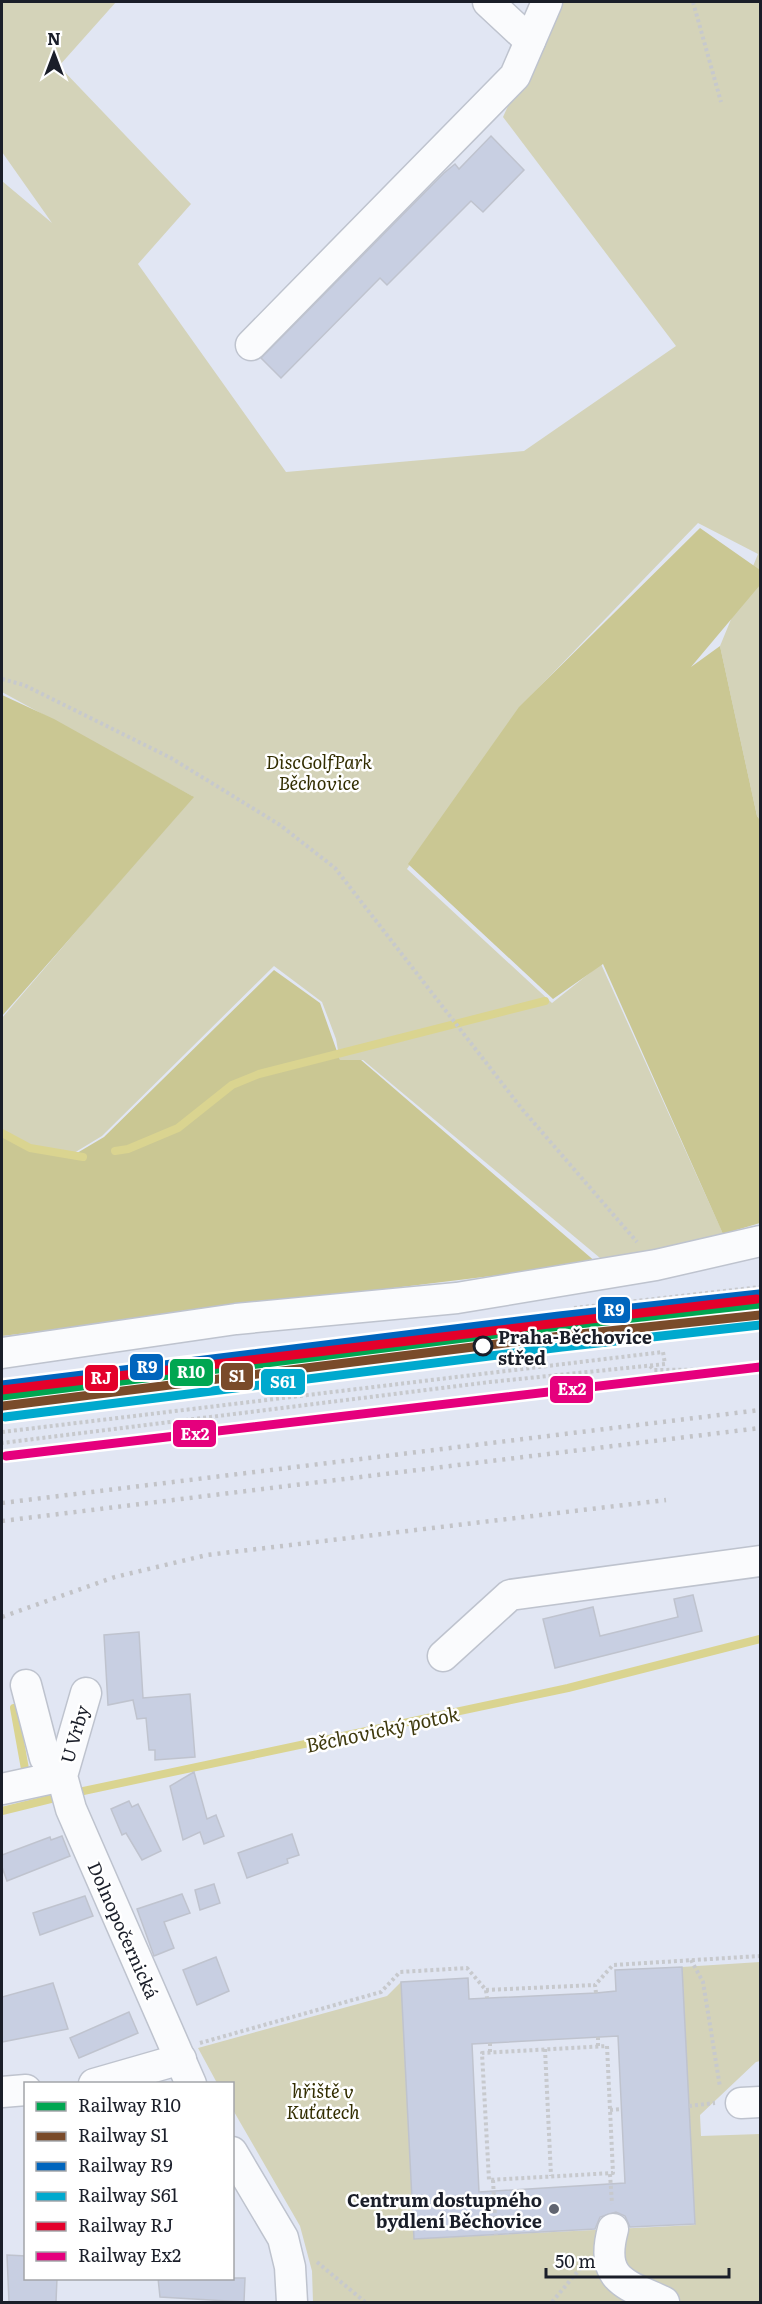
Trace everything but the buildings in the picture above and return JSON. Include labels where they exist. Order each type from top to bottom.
[{"type":"street","points":[[488,2],[530,41]]},
{"type":"street","points":[[251,345],[515,76],[547,2]]},
{"type":"street","points":[[2,1353],[236,1319],[457,1298],[656,1265],[760,1240]]},
{"type":"street","points":[[442,1656],[510,1595],[760,1561]]},
{"type":"street","name":"Dolnopočernická","points":[[26,1685],[45,1758],[66,1791],[186,2071]]},
{"type":"street","name":"U Vrby","points":[[66,1791],[86,1693]]},
{"type":"street","points":[[2,1790],[66,1791]]},
{"type":"street","points":[[108,2082],[186,2071]]},
{"type":"street","points":[[2,2091],[24,2090]]},
{"type":"street","points":[[234,2155],[283,2238],[290,2267],[292,2302]]},
{"type":"street","points":[[613,2229],[609,2245],[614,2274],[621,2282],[664,2302]]},
{"type":"path","points":[[693,2],[721,102]]},
{"type":"path","points":[[2,679],[24,685],[171,758],[280,825],[335,868],[522,1109],[656,1265]]},
{"type":"path","points":[[96,1364],[97,1377],[760,1299]]},
{"type":"path","points":[[2,1431],[663,1352],[664,1364],[650,1366],[500,1381],[2,1443]]},
{"type":"path","points":[[650,1366],[654,1370],[760,1369]]},
{"type":"path","points":[[486,1990],[595,1985],[613,1965],[760,1956]]},
{"type":"path","points":[[689,2106],[736,2099],[703,1982],[691,1960]]},
{"type":"path","points":[[186,2071],[190,2045],[381,1992],[400,1972],[467,1968],[486,1990],[487,1998]]},
{"type":"path","points":[[595,1985],[596,1993]]},
{"type":"path","points":[[598,2037],[598,2046]]},
{"type":"path","points":[[490,2043],[490,2052]]},
{"type":"path","points":[[598,2046],[607,2046],[614,2173],[489,2180],[482,2053],[598,2046]]},
{"type":"path","points":[[545,2049],[551,2176]]},
{"type":"path","points":[[610,2110],[622,2109]]},
{"type":"path","points":[[493,2180],[496,2235]]},
{"type":"path","points":[[309,2255],[364,2302]]},
{"type":"green space","name":"DiscGolfPark Běchovice","points":[[2,2],[116,2],[59,66],[191,204],[138,264],[286,472],[524,451],[676,346],[503,117],[555,2],[760,2],[760,820],[757,816],[720,646],[758,554],[698,523],[522,705],[407,869],[552,1003],[601,964],[725,1238],[606,1263],[363,1060],[340,1062],[336,1039],[322,1002],[274,966],[102,1136],[69,1156],[30,1147],[2,1132],[2,1018],[192,796],[2,692],[2,181],[52,223],[2,152]]},
{"type":"green space","name":"hřiště v Kuťatech","points":[[760,1962],[760,2061],[756,2062],[700,2115],[701,2136],[760,2134],[760,2302],[313,2302],[312,2271],[300,2226],[234,2112],[234,2082],[216,2082],[198,2048],[387,1996],[401,1982],[415,2239],[695,2225],[682,1967]]},
{"type":"shaded area","points":[[700,528],[760,570],[760,585],[691,667],[720,646],[757,816],[760,820],[760,1223],[723,1234],[603,964],[553,999],[408,864],[519,707]]},
{"type":"shaded area","points":[[2,695],[54,719],[194,797],[2,1016]]},
{"type":"shaded area","points":[[274,970],[320,1003],[340,1060],[361,1060],[597,1263],[2,1336],[2,1134],[28,1149],[72,1156],[104,1137]]},
{"type":"waterway","points":[[115,1151],[128,1149],[178,1128],[232,1085],[259,1074],[545,1001]]},
{"type":"waterway","points":[[2,1133],[30,1148],[83,1157]]},
{"type":"waterway","name":"Běchovický potok","points":[[74,1793],[568,1688],[760,1639]]},
{"type":"waterway","points":[[14,1708],[25,1769]]},
{"type":"waterway","name":"Běchovický potok","points":[[2,1811],[63,1796]]},
{"type":"railway","points":[[2,1503],[760,1410]]},
{"type":"railway","points":[[2,1521],[760,1428]]},
{"type":"railway","points":[[2,1617],[115,1577],[207,1555],[666,1500]]},
{"type":"rail line","name":"R9","points":[[2,1385],[559,1316],[759,1294]]},
{"type":"rail line","name":"RJ","points":[[2,1390],[757,1299]]},
{"type":"rail line","name":"R10","points":[[2,1396],[560,1326],[760,1304]]},
{"type":"rail line","name":"S1","points":[[3,1406],[561,1336],[760,1315]]},
{"type":"rail line","name":"S61","points":[[5,1417],[562,1347],[760,1325]]},
{"type":"rail line","name":"Ex2","points":[[6,1456],[760,1367]]},
{"type":"place","name":"Praha-Běchovice střed","points":[[483,1346]]},
{"type":"place","name":"Centrum dostupného bydlení Běchovice","points":[[554,2209]]}]
